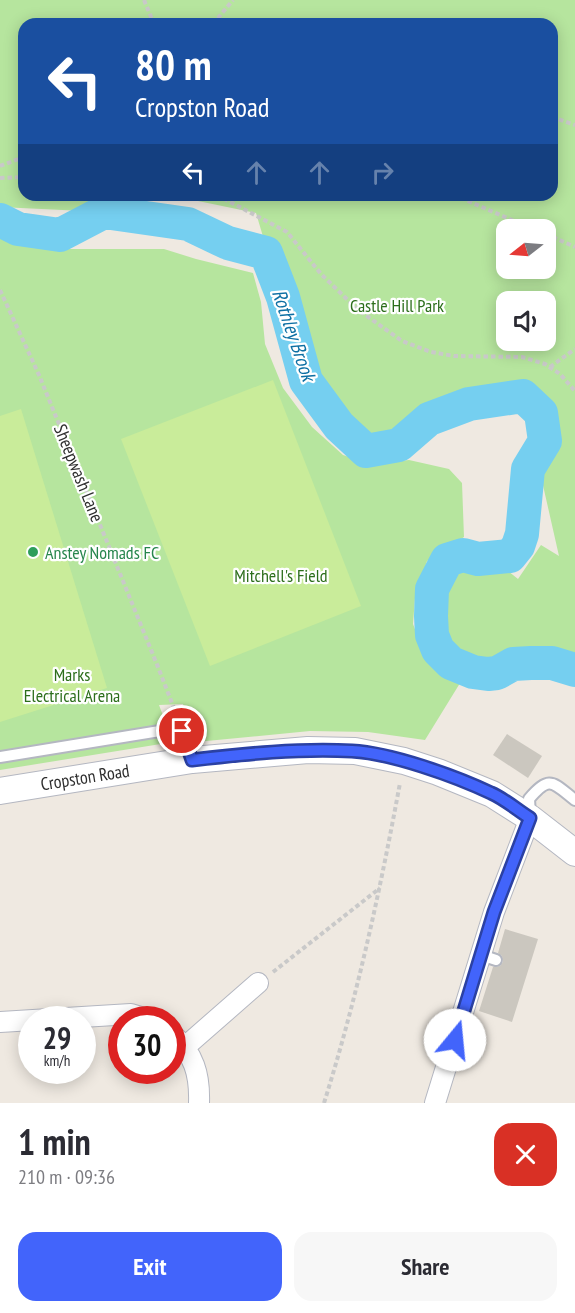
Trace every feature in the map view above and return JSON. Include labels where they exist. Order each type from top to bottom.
[{"type":"street","name":"Cropston Road","points":[[0,791],[192,760],[308,750],[355,751],[404,761],[492,794],[530,818],[575,853]]},
{"type":"street","points":[[435,1103],[488,958],[494,912],[530,818]]},
{"type":"street","points":[[186,1035],[261,981]]},
{"type":"street","points":[[0,1022],[108,1015]]},
{"type":"street","points":[[186,1051],[195,1066],[200,1088],[199,1103]]},
{"type":"lane","points":[[0,757],[172,729],[182,731],[192,760]]},
{"type":"lane","points":[[530,818],[529,799],[546,783],[555,785],[575,800]]},
{"type":"path","points":[[144,0],[152,18]]},
{"type":"path","points":[[218,18],[233,0]]},
{"type":"path","points":[[558,119],[575,125]]},
{"type":"path","points":[[0,166],[18,159]]},
{"type":"path","points":[[0,178],[18,177]]},
{"type":"path","points":[[233,201],[287,232],[321,274],[357,309],[402,341],[431,352],[454,356],[522,357],[550,367],[560,374],[575,391]]},
{"type":"path","points":[[468,201],[510,219]]},
{"type":"path","points":[[556,238],[575,247]]},
{"type":"path","name":"Sheepwash Lane","points":[[0,290],[39,375],[182,731]]},
{"type":"path","points":[[550,367],[575,349]]},
{"type":"path","points":[[324,1103],[341,1051],[381,888],[404,761]]},
{"type":"path","points":[[261,981],[381,888]]},
{"type":"green space","name":"Castle Hill Park","points":[[0,0],[575,0],[575,675],[552,663],[531,663],[497,673],[473,672],[438,650],[431,616],[432,589],[447,560],[493,559],[518,579],[541,545],[559,556],[523,397],[366,451],[306,381],[256,213],[198,201],[558,201],[558,18],[18,18],[18,201],[106,201],[104,212],[0,207]]},
{"type":"green space","name":"Mitchell's Field","points":[[0,237],[70,249],[164,249],[253,273],[261,302],[265,344],[283,388],[312,427],[343,455],[371,464],[409,460],[449,469],[462,483],[464,537],[427,561],[415,598],[413,624],[427,661],[441,671],[465,675],[425,740],[368,732],[310,731],[196,742],[183,704],[159,705],[173,742],[0,770]]},
{"type":"green space","points":[[273,380],[361,606],[210,666],[121,439]]},
{"type":"green space","name":"Anstey Nomads FC","points":[[21,409],[107,688],[0,722],[0,416]]},
{"type":"building","points":[[507,734],[542,756],[528,778],[493,755]]},
{"type":"building","points":[[505,929],[538,939],[512,1022],[479,1011],[493,967],[500,966],[503,962],[502,956],[498,953]]},
{"type":"waterway","name":"Rothley Brook","points":[[0,220],[18,229],[60,235],[104,212],[188,224],[228,243],[266,253],[283,297],[306,381],[339,426],[366,451],[399,445],[429,419],[469,404],[523,396],[541,413],[545,441],[528,469],[522,534],[518,546],[510,556],[478,559],[463,555],[447,560],[432,589],[432,635],[438,650],[451,663],[473,672],[497,673],[513,664],[531,663],[552,663],[575,670]]},
{"type":"place","name":"Anstey Nomads FC","points":[[33,552]]},
{"type":"route","points":[[182,731],[192,760],[308,750],[355,751],[404,761],[438,772],[492,794],[530,818],[494,912],[455,1040]]},
{"type":"park label","name":"Marks Electrical Arena","points":[[72,684]]}]
